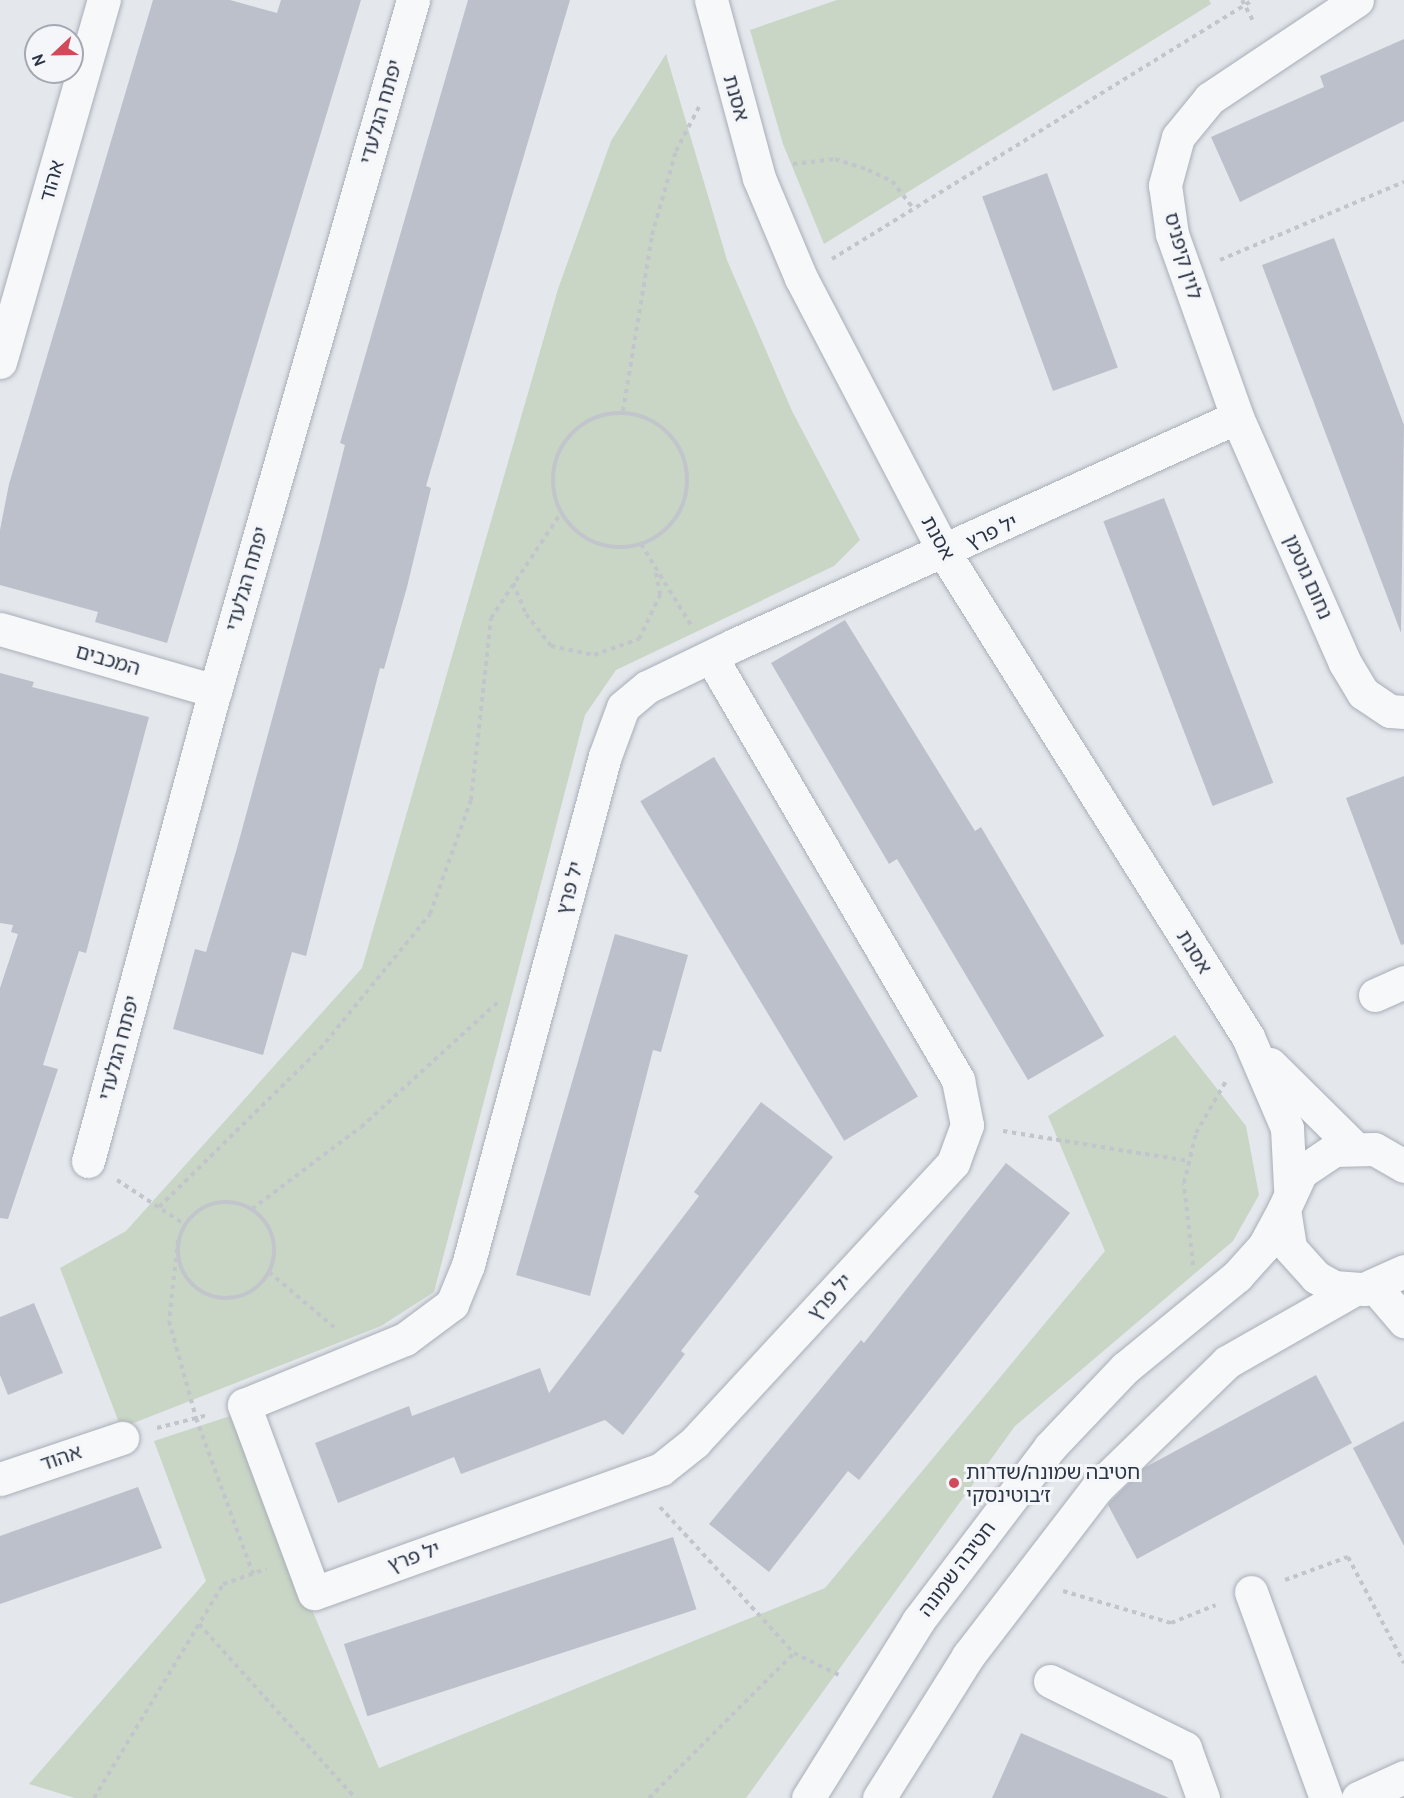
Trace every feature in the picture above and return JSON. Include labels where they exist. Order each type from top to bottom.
[{"type":"street","name":"אהוד","points":[[0,362],[104,0]]},
{"type":"street","name":"יפתח הגלעדי","points":[[88,1161],[215,691],[413,0]]},
{"type":"street","name":"אסנת","points":[[711,0],[724,58],[759,178],[801,278],[945,554],[1248,1037],[1284,1082],[1404,1166]]},
{"type":"street","name":"לוין קיפניס","points":[[1237,417],[1172,234],[1165,185],[1178,137],[1210,98],[1357,0]]},
{"type":"street","name":"יל פרץ","points":[[967,1125],[953,1163],[695,1442],[661,1469],[314,1593],[244,1406],[367,1355],[429,1326],[452,1304],[468,1265],[605,756],[623,707],[647,687],[945,554],[1237,417]]},
{"type":"street","name":"נחום גוטמן","points":[[1237,417],[1345,663],[1363,693],[1390,711],[1404,712]]},
{"type":"street","name":"המכבים","points":[[0,628],[215,691]]},
{"type":"street","points":[[711,657],[938,1039],[958,1080],[967,1125]]},
{"type":"street","name":"אסנת","points":[[1248,1037],[1287,1128],[1290,1248],[1301,1264],[1334,1287],[1364,1288]]},
{"type":"street","name":"חטיבה שמונה","points":[[808,1798],[872,1691],[1050,1447],[1125,1368],[1200,1310],[1264,1246],[1287,1198],[1316,1158],[1377,1146]]},
{"type":"street","points":[[879,1798],[968,1656],[1097,1488],[1227,1362],[1364,1288],[1404,1271]]},
{"type":"street","points":[[1364,1288],[1404,1321]]},
{"type":"street","name":"אהוד","points":[[0,1479],[122,1438]]},
{"type":"street","points":[[1251,1592],[1326,1798]]},
{"type":"street","points":[[1050,1681],[1185,1748],[1203,1798]]},
{"type":"street","points":[[1358,1798],[1404,1778]]},
{"type":"path","points":[[801,278],[912,207],[1253,0]]},
{"type":"path","points":[[623,411],[658,214],[676,151],[724,58]]},
{"type":"path","points":[[759,178],[806,159],[835,159],[892,181],[912,207]]},
{"type":"path","points":[[1186,274],[1404,182]]},
{"type":"path","points":[[623,411],[646,416],[666,430],[684,457],[688,480],[678,516],[641,544],[595,542],[574,530],[561,513],[553,490],[562,445],[577,427],[600,414],[623,411]]},
{"type":"path","points":[[159,1207],[320,1049],[430,914],[471,800],[491,618],[561,513]]},
{"type":"path","points":[[641,544],[711,657]]},
{"type":"path","points":[[513,583],[526,614],[551,646],[594,655],[639,639],[660,595],[656,567]]},
{"type":"path","points":[[252,1209],[361,1127],[507,993]]},
{"type":"path","points":[[1200,1310],[1184,1184],[1196,1133],[1248,1037]]},
{"type":"path","points":[[967,1125],[1189,1161]]},
{"type":"path","points":[[88,1161],[184,1224]]},
{"type":"path","points":[[178,1239],[178,1264],[187,1279],[214,1298],[246,1295],[269,1272],[273,1236],[252,1209],[236,1202],[211,1204],[184,1224],[178,1239],[169,1321],[196,1418],[253,1574]]},
{"type":"path","points":[[269,1272],[367,1355]]},
{"type":"path","points":[[122,1438],[244,1406]]},
{"type":"path","points":[[633,1479],[794,1653],[872,1691]]},
{"type":"path","points":[[94,1798],[223,1584],[301,1557]]},
{"type":"path","points":[[199,1624],[356,1798]]},
{"type":"path","points":[[649,1798],[794,1653]]},
{"type":"green space","points":[[837,0],[1209,0],[1211,4],[824,244],[783,144],[750,30]]},
{"type":"green space","points":[[666,54],[727,260],[792,411],[860,540],[834,566],[616,670],[585,715],[434,1292],[381,1326],[121,1428],[60,1268],[126,1231],[362,968],[558,289],[611,141]]},
{"type":"green space","points":[[1175,1035],[1246,1126],[1259,1195],[1233,1241],[1015,1426],[746,1798],[75,1798],[29,1784],[206,1581],[154,1441],[230,1416],[379,1768],[825,1588],[1105,1251],[1048,1116]]},
{"type":"building","points":[[153,0],[230,0],[277,13],[281,0],[361,0],[167,643],[95,622],[98,612],[0,585],[0,530],[9,484]]},
{"type":"building","points":[[468,0],[570,0],[426,486],[431,488],[407,587],[384,669],[380,668],[306,956],[292,952],[263,1055],[173,1029],[195,949],[206,952],[237,848],[345,445],[340,443]]},
{"type":"building","points":[[1404,39],[1404,121],[1240,202],[1211,137],[1324,87],[1320,76]]},
{"type":"building","points":[[1047,173],[1118,368],[1053,391],[982,197]]},
{"type":"building","points":[[1334,238],[1404,425],[1401,633],[1262,265]]},
{"type":"building","points":[[1164,498],[1273,783],[1213,806],[1103,521]]},
{"type":"building","points":[[845,620],[975,831],[981,827],[1104,1036],[1028,1080],[897,859],[889,864],[771,663]]},
{"type":"building","points":[[0,673],[34,682],[32,687],[149,717],[86,953],[79,951],[43,1065],[58,1069],[8,1219],[0,1218],[0,988],[18,934],[11,932],[13,925],[0,923]]},
{"type":"building","points":[[714,757],[918,1096],[844,1141],[640,801]]},
{"type":"building","points":[[1404,776],[1404,944],[1401,945],[1346,798]]},
{"type":"building","points":[[615,934],[688,955],[661,1052],[653,1050],[590,1296],[516,1275]]},
{"type":"building","points":[[761,1102],[833,1157],[681,1351],[685,1354],[623,1435],[605,1420],[461,1474],[454,1457],[338,1503],[315,1443],[409,1406],[412,1416],[540,1368],[549,1393],[699,1196],[694,1192]]},
{"type":"building","points":[[1006,1163],[1070,1213],[859,1480],[848,1471],[769,1572],[709,1524],[861,1340],[864,1343]]},
{"type":"building","points":[[34,1303],[63,1373],[8,1395],[0,1375],[0,1317]]},
{"type":"building","points":[[1316,1375],[1352,1443],[1137,1559],[1108,1505],[1111,1501],[1144,1468]]},
{"type":"building","points":[[1404,1421],[1404,1546],[1353,1448]]},
{"type":"building","points":[[138,1487],[162,1548],[0,1604],[0,1536]]},
{"type":"building","points":[[673,1537],[696,1609],[367,1716],[344,1644]]},
{"type":"building","points":[[1021,1733],[1169,1798],[992,1798]]},
{"type":"place","name":"חטיבה שמונה/שדרות ז׳בוטינסקי","points":[[954,1483]]}]
